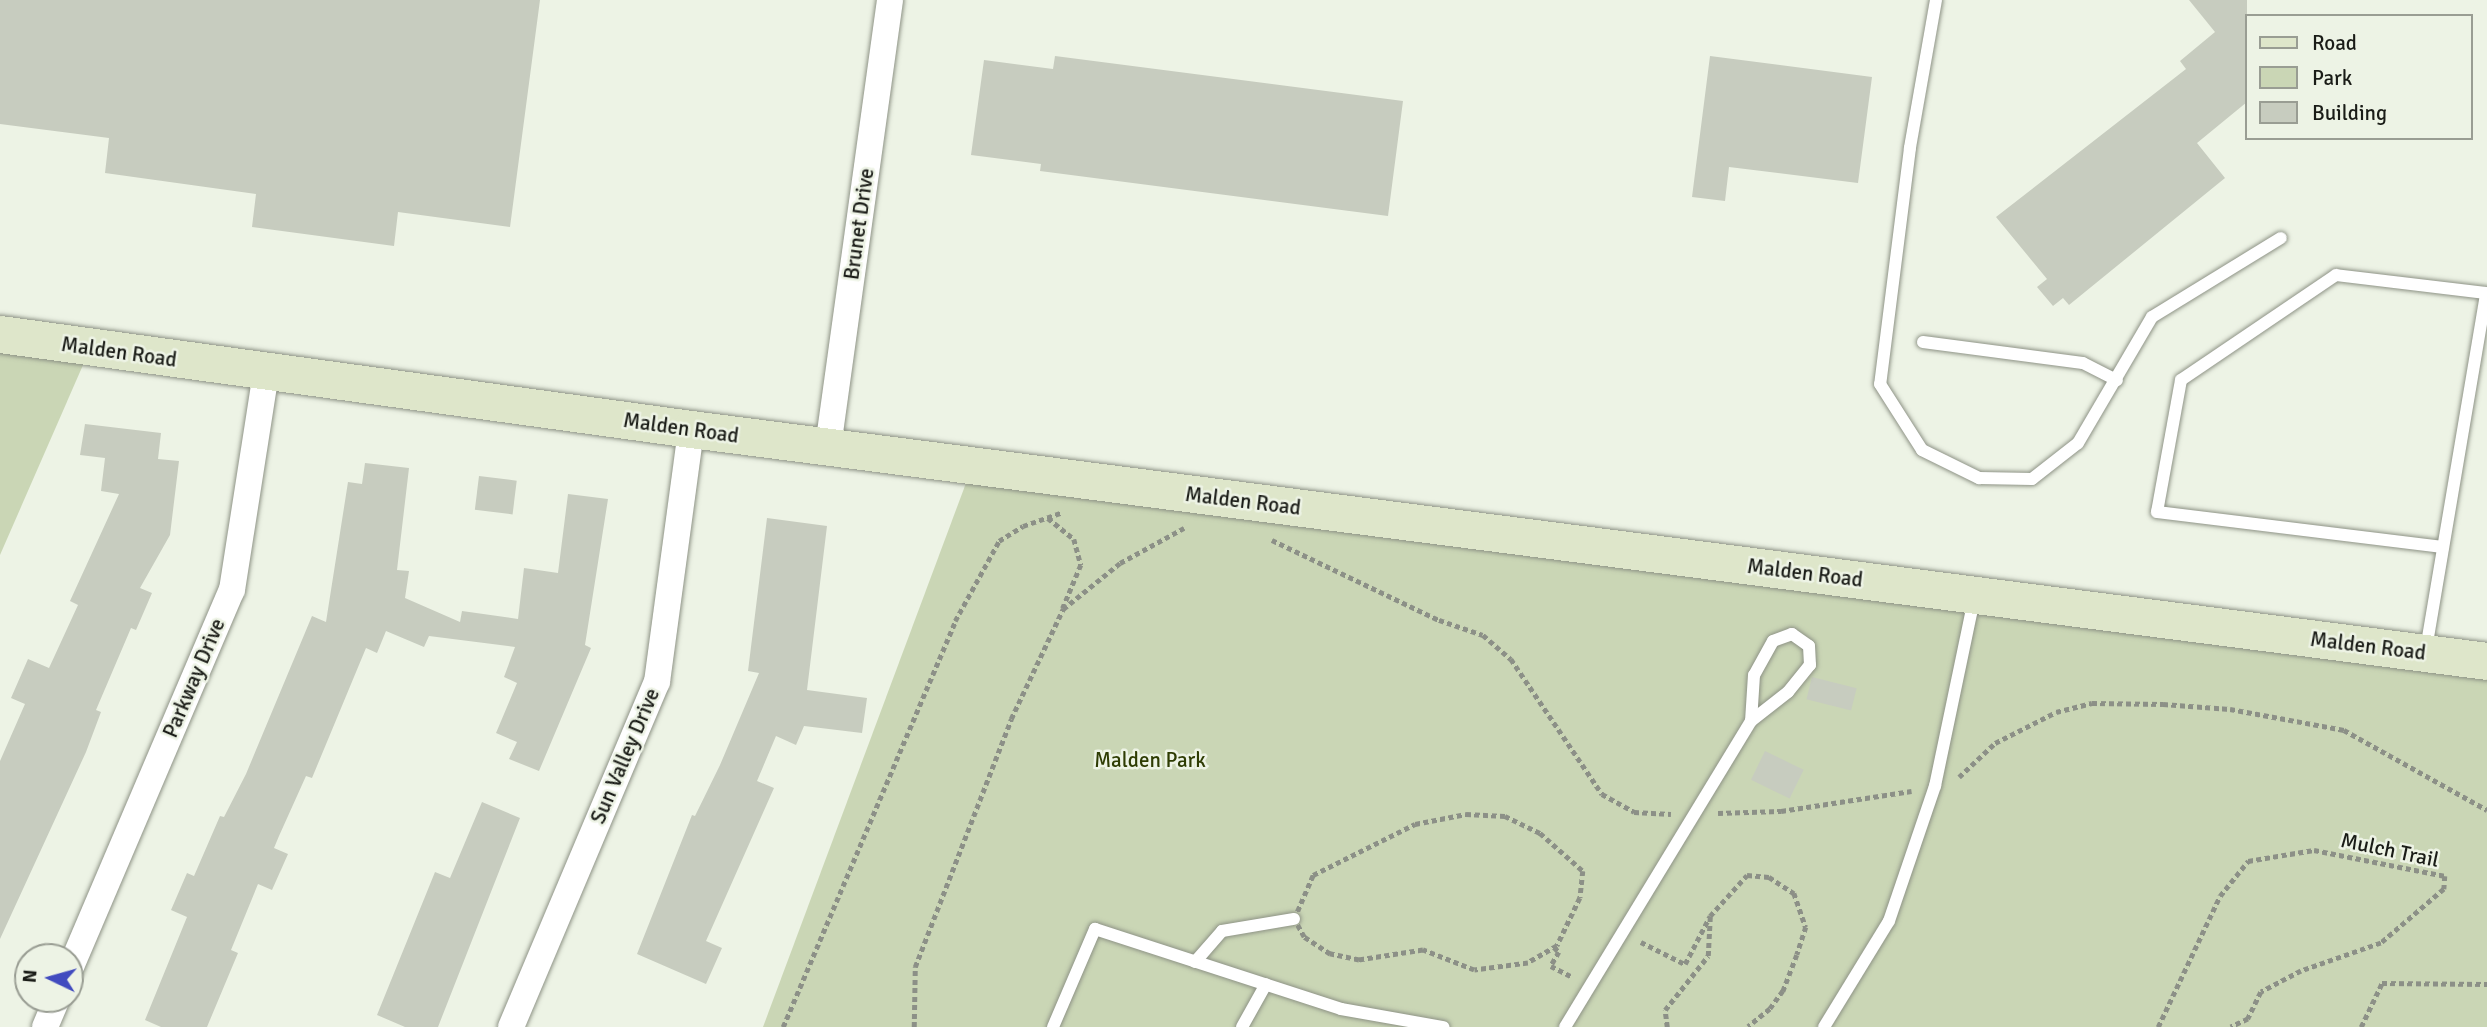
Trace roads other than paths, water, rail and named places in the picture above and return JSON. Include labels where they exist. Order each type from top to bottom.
[{"type":"main road","name":"Malden Road","points":[[0,334],[691,429],[2487,661]]},
{"type":"street","name":"Brunet Drive","points":[[828,447],[890,0]]},
{"type":"street","name":"Parkway Drive","points":[[81,943],[232,590],[266,372]]},
{"type":"street","name":"Sun Valley Drive","points":[[511,1027],[657,682],[691,429]]},
{"type":"lane","points":[[1936,0],[1910,148],[1880,384],[1922,450],[1979,478],[2032,479],[2078,443],[2152,317],[2281,238]]},
{"type":"lane","points":[[2426,653],[2486,293],[2336,275],[2181,380],[2157,512],[2443,547]]},
{"type":"lane","points":[[1923,342],[2083,363],[2117,380]]},
{"type":"lane","points":[[1824,1027],[1889,921],[1935,786],[1975,595]]},
{"type":"lane","points":[[1565,1027],[1625,933],[1751,721],[1788,692],[1810,665],[1809,646],[1792,634],[1773,641],[1754,675],[1751,721]]},
{"type":"lane","points":[[1195,962],[1223,931],[1294,919]]},
{"type":"lane","points":[[1052,1027],[1095,929],[1341,1009],[1443,1027]]},
{"type":"lane","points":[[1242,1027],[1266,984]]},
{"type":"park label","name":"Malden Park","points":[[1150,760]]}]
